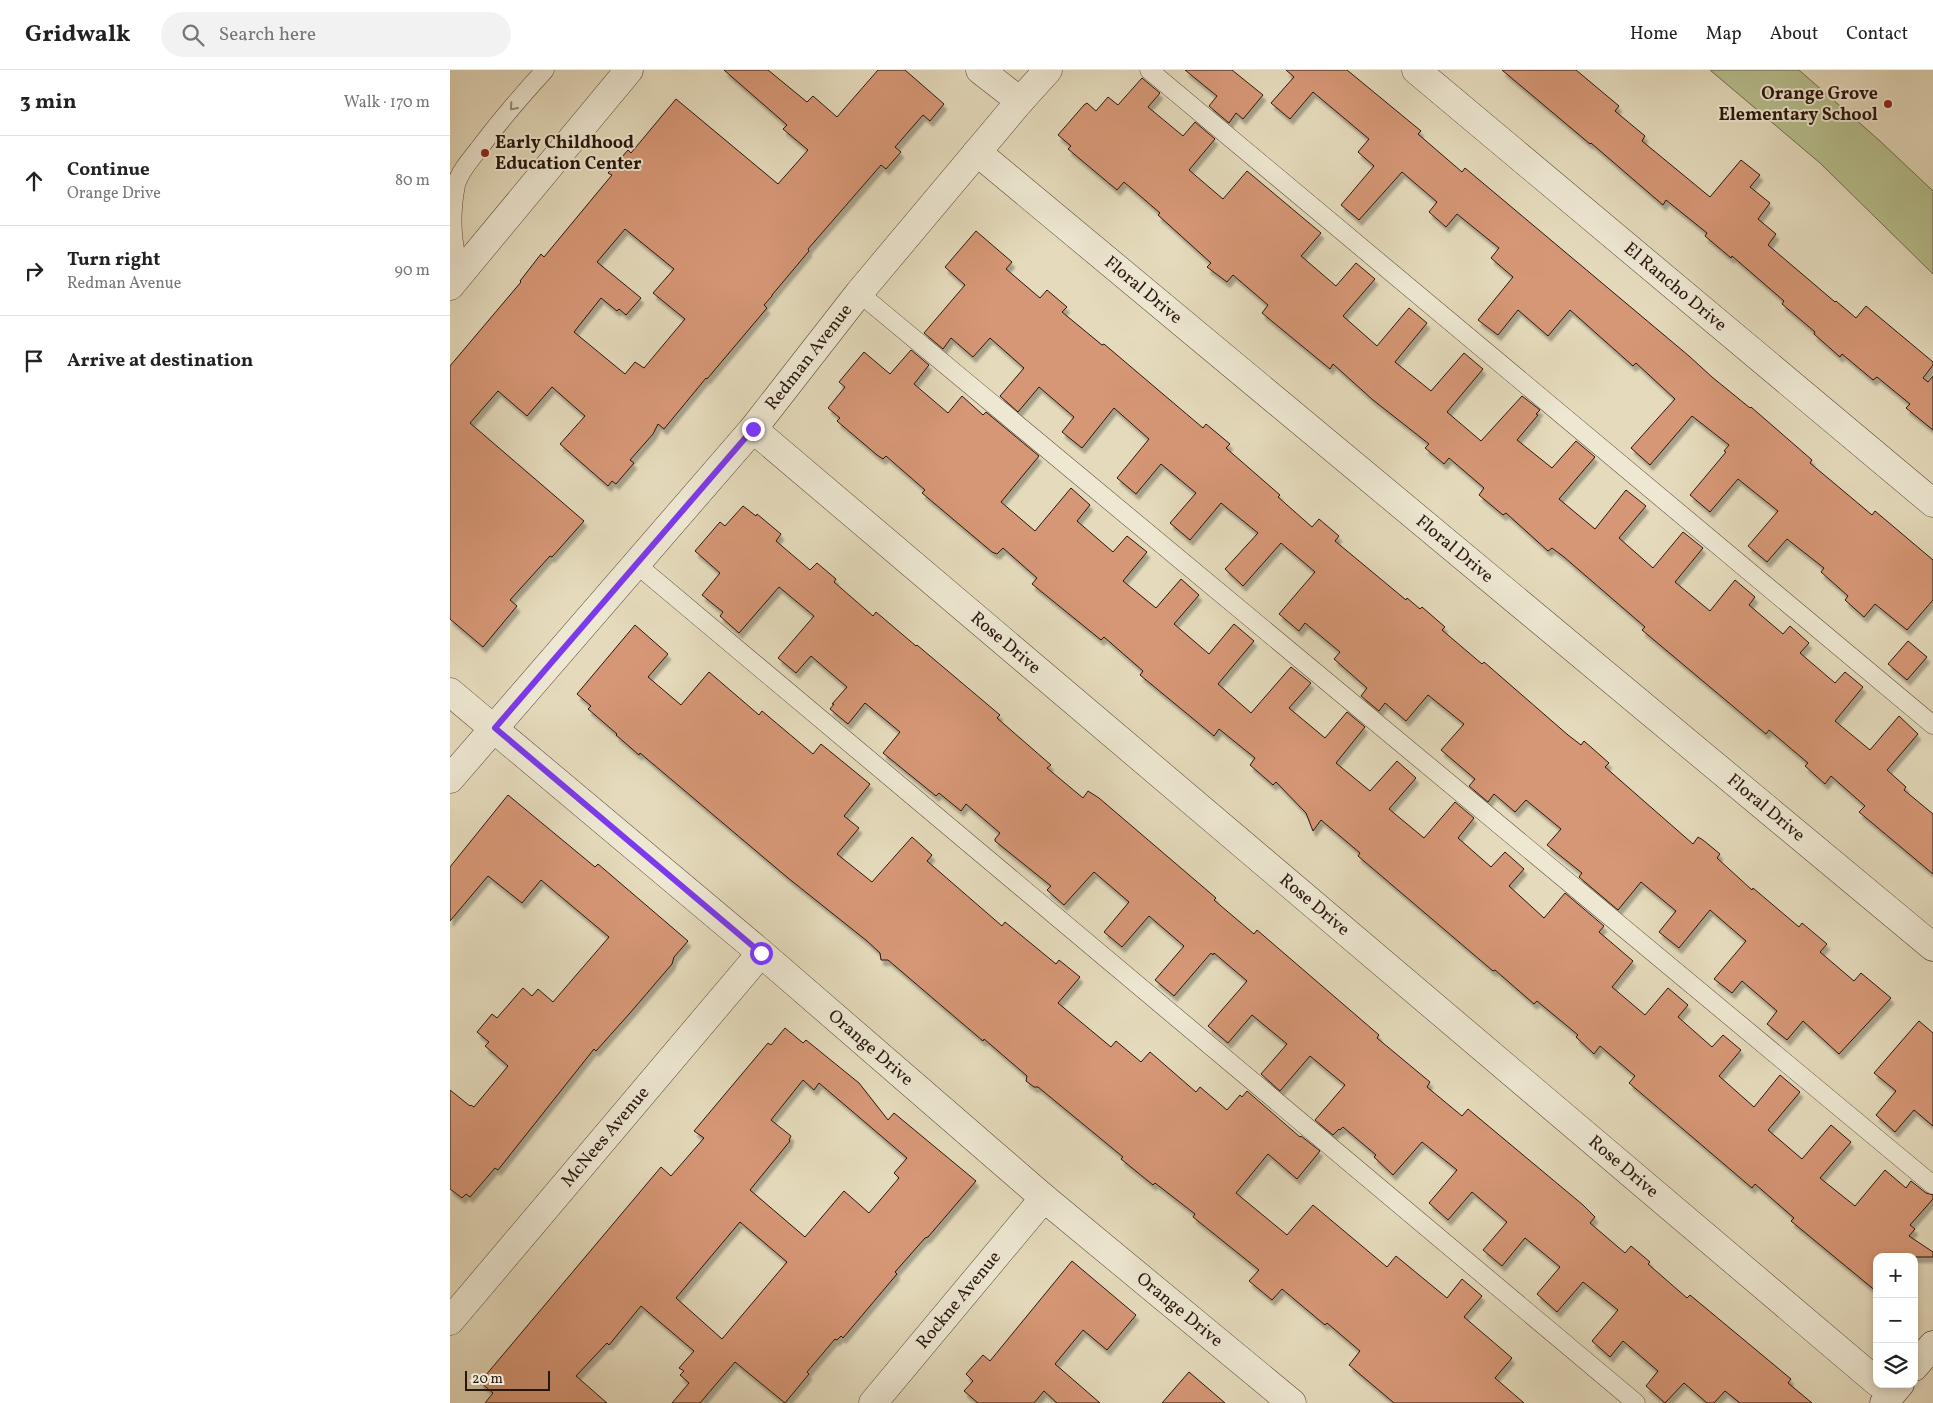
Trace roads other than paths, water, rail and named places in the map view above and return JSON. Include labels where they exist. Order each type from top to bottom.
[{"type":"street","points":[[456,279],[629,70]]},
{"type":"street","points":[[980,70],[1020,101]]},
{"type":"street","name":"Redman Avenue","points":[[450,779],[753,429],[860,293],[1048,70]]},
{"type":"street","name":"El Rancho Drive","points":[[1416,70],[1933,503]]},
{"type":"street","name":"Floral Drive","points":[[978,152],[1933,947]]},
{"type":"street","name":"Rose Drive","points":[[753,429],[1889,1392]]},
{"type":"street","name":"Orange Drive","points":[[450,692],[761,953],[1044,1198],[1292,1403]]},
{"type":"street","name":"McNees Avenue","points":[[450,1321],[761,953]]},
{"type":"street","name":"Rockne Avenue","points":[[873,1403],[1044,1198]]},
{"type":"street","points":[[1918,1362],[1933,1345]]},
{"type":"lane","points":[[456,279],[455,254],[450,233],[451,212],[456,184],[469,161],[493,130],[546,70]]},
{"type":"lane","points":[[1149,70],[1933,725]]},
{"type":"lane","points":[[860,293],[1933,1185]]},
{"type":"lane","points":[[636,564],[1636,1403]]},
{"type":"place","name":"Orange Grove Elementary School","points":[[1888,104]]},
{"type":"place","name":"Early Childhood Education Center","points":[[485,153]]}]
